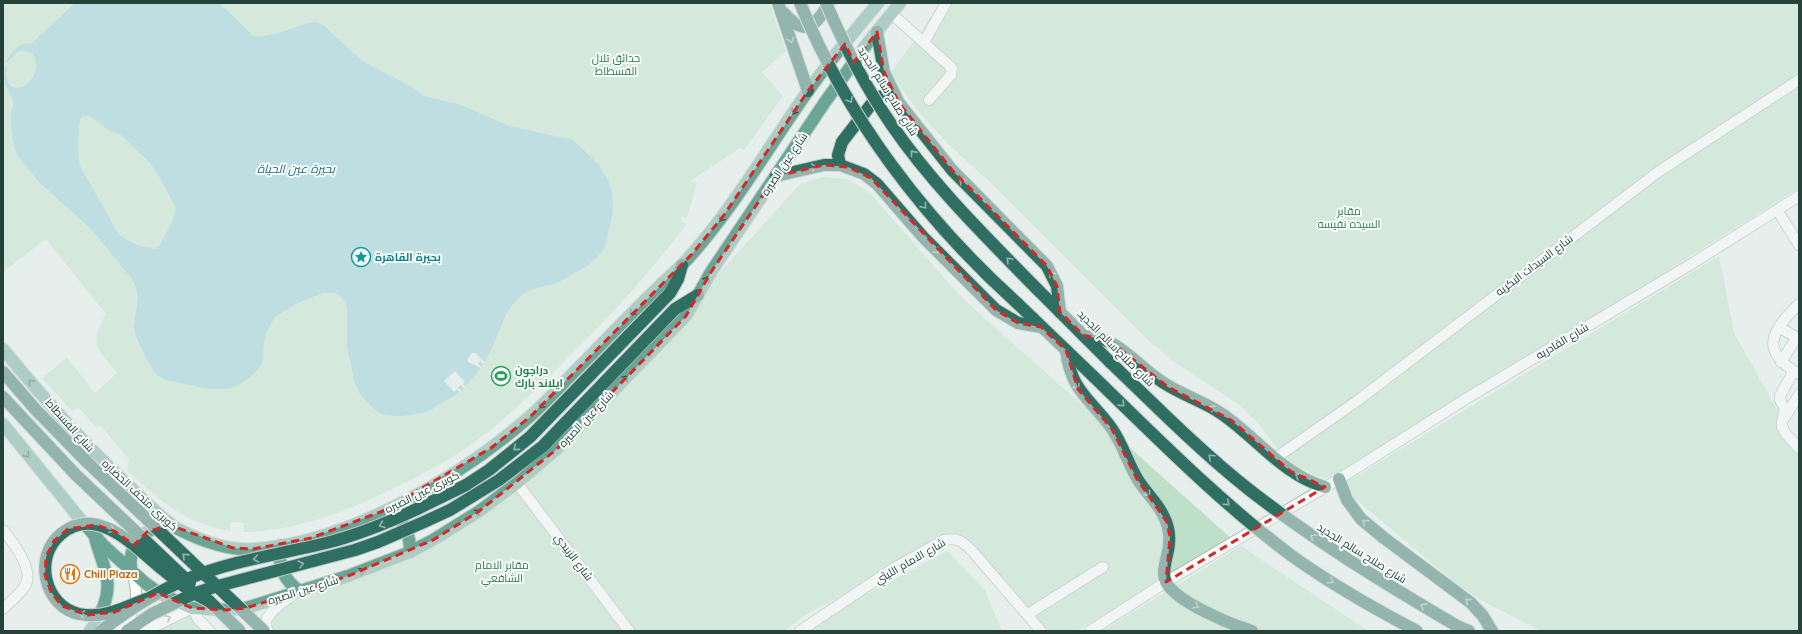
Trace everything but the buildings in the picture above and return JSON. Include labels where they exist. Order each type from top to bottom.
[{"type":"highway","points":[[800,3],[817,40],[867,129],[896,171],[945,231],[980,268],[1208,486],[1293,556],[1362,600],[1417,631]]},
{"type":"highway","points":[[780,6],[795,24],[808,27],[820,19],[827,3]]},
{"type":"highway","name":"شارع صلاح سالم الجديد","points":[[827,3],[861,75],[904,141],[964,214],[1111,363],[1219,465],[1269,505],[1333,551],[1457,626],[1469,631]]},
{"type":"highway","points":[[780,6],[808,91]]},
{"type":"highway","points":[[877,32],[883,66],[893,92],[922,133],[952,170],[1046,266],[1057,286],[1060,312]]},
{"type":"highway","points":[[840,165],[838,155],[842,142],[873,102],[882,96],[893,92]]},
{"type":"highway","points":[[776,176],[816,166],[840,165],[864,174],[877,184],[923,237],[996,310],[1018,323],[1041,327]]},
{"type":"highway","name":"كوبرى عين الصيره","points":[[101,631],[146,599],[187,579],[231,564],[327,542],[372,529],[443,498],[466,485],[530,437],[554,413],[670,293],[678,279],[682,265]]},
{"type":"highway","points":[[127,631],[152,614],[193,594],[236,581],[332,557],[372,544],[424,522],[476,495],[518,466],[543,446],[675,309],[698,295]]},
{"type":"highway","points":[[1083,335],[1104,339],[1117,346],[1168,387],[1210,407],[1231,420],[1274,459],[1298,476],[1326,487]]},
{"type":"highway","points":[[1066,350],[1071,374],[1078,389],[1112,429],[1138,479],[1160,509],[1167,522],[1170,537],[1165,569],[1166,582],[1178,595],[1190,603],[1217,617],[1252,631]]},
{"type":"highway","name":"كوبرى متحف الحضاره","points":[[3,372],[41,415],[87,462],[264,631]]},
{"type":"highway","points":[[3,398],[76,475],[240,631]]},
{"type":"highway","points":[[1339,479],[1347,500],[1361,519],[1393,545],[1471,602],[1483,616],[1492,631]]},
{"type":"highway","points":[[146,599],[105,615],[86,615],[70,610],[56,600],[47,584],[44,566],[49,548],[61,534],[77,526],[86,524],[105,527],[123,537],[183,586],[210,602]]},
{"type":"main road","name":"شارع عين الصيره","points":[[178,528],[201,539],[234,548],[253,549],[281,545],[336,531],[384,511],[434,484],[491,448],[531,416],[705,241],[808,91],[878,3]]},
{"type":"main road","name":"شارع عين الصيره","points":[[131,570],[159,593],[193,608],[227,610],[246,608],[298,593],[348,576],[410,552],[433,540],[478,512],[517,483],[558,448],[686,316],[711,272],[825,102],[900,3]]},
{"type":"main road","name":"شارع الفسطاط","points":[[3,349],[82,439],[147,503],[178,528]]},
{"type":"main road","points":[[3,424],[94,536],[131,570]]},
{"type":"main road","points":[[384,511],[393,514],[407,531],[410,541],[410,552]]},
{"type":"main road","points":[[131,570],[131,552],[140,537],[155,528],[178,528]]},
{"type":"main road","points":[[90,631],[99,616],[108,590],[108,579],[94,536]]},
{"type":"main road","points":[[281,545],[280,558],[282,572],[298,593]]},
{"type":"street","points":[[924,42],[946,3]]},
{"type":"street","points":[[892,14],[950,66],[952,70],[951,75],[929,100]]},
{"type":"street","name":"شارع السيدات البكريه","points":[[1274,459],[1357,401],[1658,172],[1799,80]]},
{"type":"street","name":"شارع القادريه","points":[[1091,631],[1166,582],[1326,487],[1469,397],[1693,263],[1799,196]]},
{"type":"street","points":[[1777,210],[1799,245]]},
{"type":"street","points":[[1799,305],[1779,326],[1773,347],[1774,352],[1781,362],[1795,372],[1792,374],[1780,396],[1780,400],[1785,409],[1782,422],[1786,434],[1799,448]]},
{"type":"street","points":[[1779,326],[1798,338],[1781,362]]},
{"type":"street","points":[[1782,422],[1797,402]]},
{"type":"street","name":"شارع الزبيدي","points":[[517,483],[629,631]]},
{"type":"street","points":[[3,530],[18,550],[27,576],[25,586],[3,609]]},
{"type":"street","name":"شارع الامام الليثي","points":[[800,631],[894,568],[944,540],[953,538],[963,542],[973,552],[1028,614],[1041,631]]},
{"type":"street","points":[[1028,614],[1103,566]]},
{"type":"street","points":[[114,631],[129,619],[134,610],[136,589],[131,570]]},
{"type":"street","points":[[268,631],[264,624],[266,620],[276,608],[298,593]]},
{"type":"street","points":[[146,631],[193,608],[198,619],[210,631]]},
{"type":"highlighted area","points":[[877,32],[884,72],[899,103],[952,170],[1047,266],[1057,286],[1060,312],[1083,335],[1111,342],[1168,387],[1231,420],[1290,471],[1325,487],[1166,582],[1170,537],[1167,522],[1137,479],[1112,429],[1078,389],[1066,350],[1041,327],[1018,323],[996,310],[871,178],[848,167],[824,165],[776,176],[711,272],[686,316],[557,449],[478,512],[433,540],[348,576],[246,608],[227,610],[192,608],[158,593],[115,612],[87,615],[62,606],[51,592],[45,575],[46,557],[54,541],[68,529],[96,525],[114,531],[134,545],[147,532],[163,527],[178,528],[233,548],[253,549],[311,538],[383,511],[491,448],[531,416],[692,254],[724,215],[808,91],[845,44],[854,62]]},
{"type":"green space","name":"بحيرة القاهرة","points":[[3,3],[769,3],[786,51],[762,72],[783,96],[744,150],[740,148],[690,181],[697,183],[687,218],[682,216],[680,219],[686,225],[642,280],[561,365],[486,433],[459,453],[431,470],[348,509],[297,525],[261,531],[243,532],[244,523],[231,522],[230,531],[199,522],[162,501],[127,470],[129,459],[101,426],[96,427],[78,407],[72,411],[42,378],[67,358],[95,393],[117,373],[104,358],[97,346],[97,333],[106,314],[46,239],[3,272]]},
{"type":"green space","name":"مقابر السيده نفيسه","points":[[940,3],[1799,3],[1799,188],[1342,475],[1326,478],[1317,476],[1286,459],[1257,422],[1238,404],[1176,363],[1151,343],[990,182],[948,144],[919,112],[890,73],[922,31]]},
{"type":"green space","points":[[822,177],[847,179],[868,191],[961,297],[1232,539],[1077,631],[1050,631],[953,536],[807,614],[784,631],[632,631],[522,483],[559,450],[800,184]]},
{"type":"green space","points":[[1719,256],[1734,333],[1799,449],[1799,631],[1541,631],[1481,600],[1459,586],[1340,486]]},
{"type":"green space","name":"مقابر الامام الشافعي","points":[[516,491],[625,631],[274,631],[266,623],[281,608],[300,599],[408,560]]},
{"type":"green space","points":[[1241,546],[1368,631],[1102,631]]},
{"type":"green space","points":[[947,551],[985,590],[1002,631],[803,631],[821,619]]},
{"type":"green space","points":[[193,608],[214,631],[149,631]]},
{"type":"water","name":"بحيرة عين الحياة","points":[[75,3],[219,3],[252,35],[258,36],[280,33],[308,23],[315,22],[322,24],[360,59],[408,85],[424,96],[458,104],[512,127],[574,141],[599,165],[609,182],[612,193],[613,213],[605,246],[601,253],[590,264],[557,283],[530,290],[521,295],[506,314],[492,348],[481,368],[459,393],[428,412],[403,416],[382,414],[372,407],[360,394],[354,380],[347,346],[347,308],[340,296],[334,293],[323,293],[296,304],[275,317],[267,331],[264,341],[263,359],[261,365],[254,374],[239,385],[226,389],[210,389],[166,380],[158,376],[148,362],[135,334],[134,326],[138,297],[132,279],[92,230],[39,182],[20,159],[14,147],[11,113],[14,103],[5,83],[5,66],[7,66],[7,79],[11,86],[17,88],[24,86],[31,80],[35,72],[36,63],[32,53],[22,50],[6,62],[16,48],[23,44],[31,44]],"holes":[[[89,115],[107,129],[121,135],[150,163],[159,176],[176,208],[171,224],[160,245],[155,249],[135,244],[118,233],[80,166],[78,142],[81,117]]]},
{"type":"pier","points":[[472,353],[475,353],[485,362],[484,364],[480,361],[478,364],[482,367],[481,368],[468,362],[467,360]]},
{"type":"pier","points":[[455,371],[465,382],[463,384],[466,387],[464,388],[461,385],[458,388],[461,391],[460,393],[457,389],[454,392],[444,381]]},
{"type":"place","name":"بحيرة القاهرة","points":[[361,257]]},
{"type":"place","name":"دراجون ايلاند بارك","points":[[501,376]]},
{"type":"place","name":"Chill Plaza","points":[[70,574]]},
{"type":"park label","name":"حدائق تلال الفسطاط","points":[[616,64]]}]
